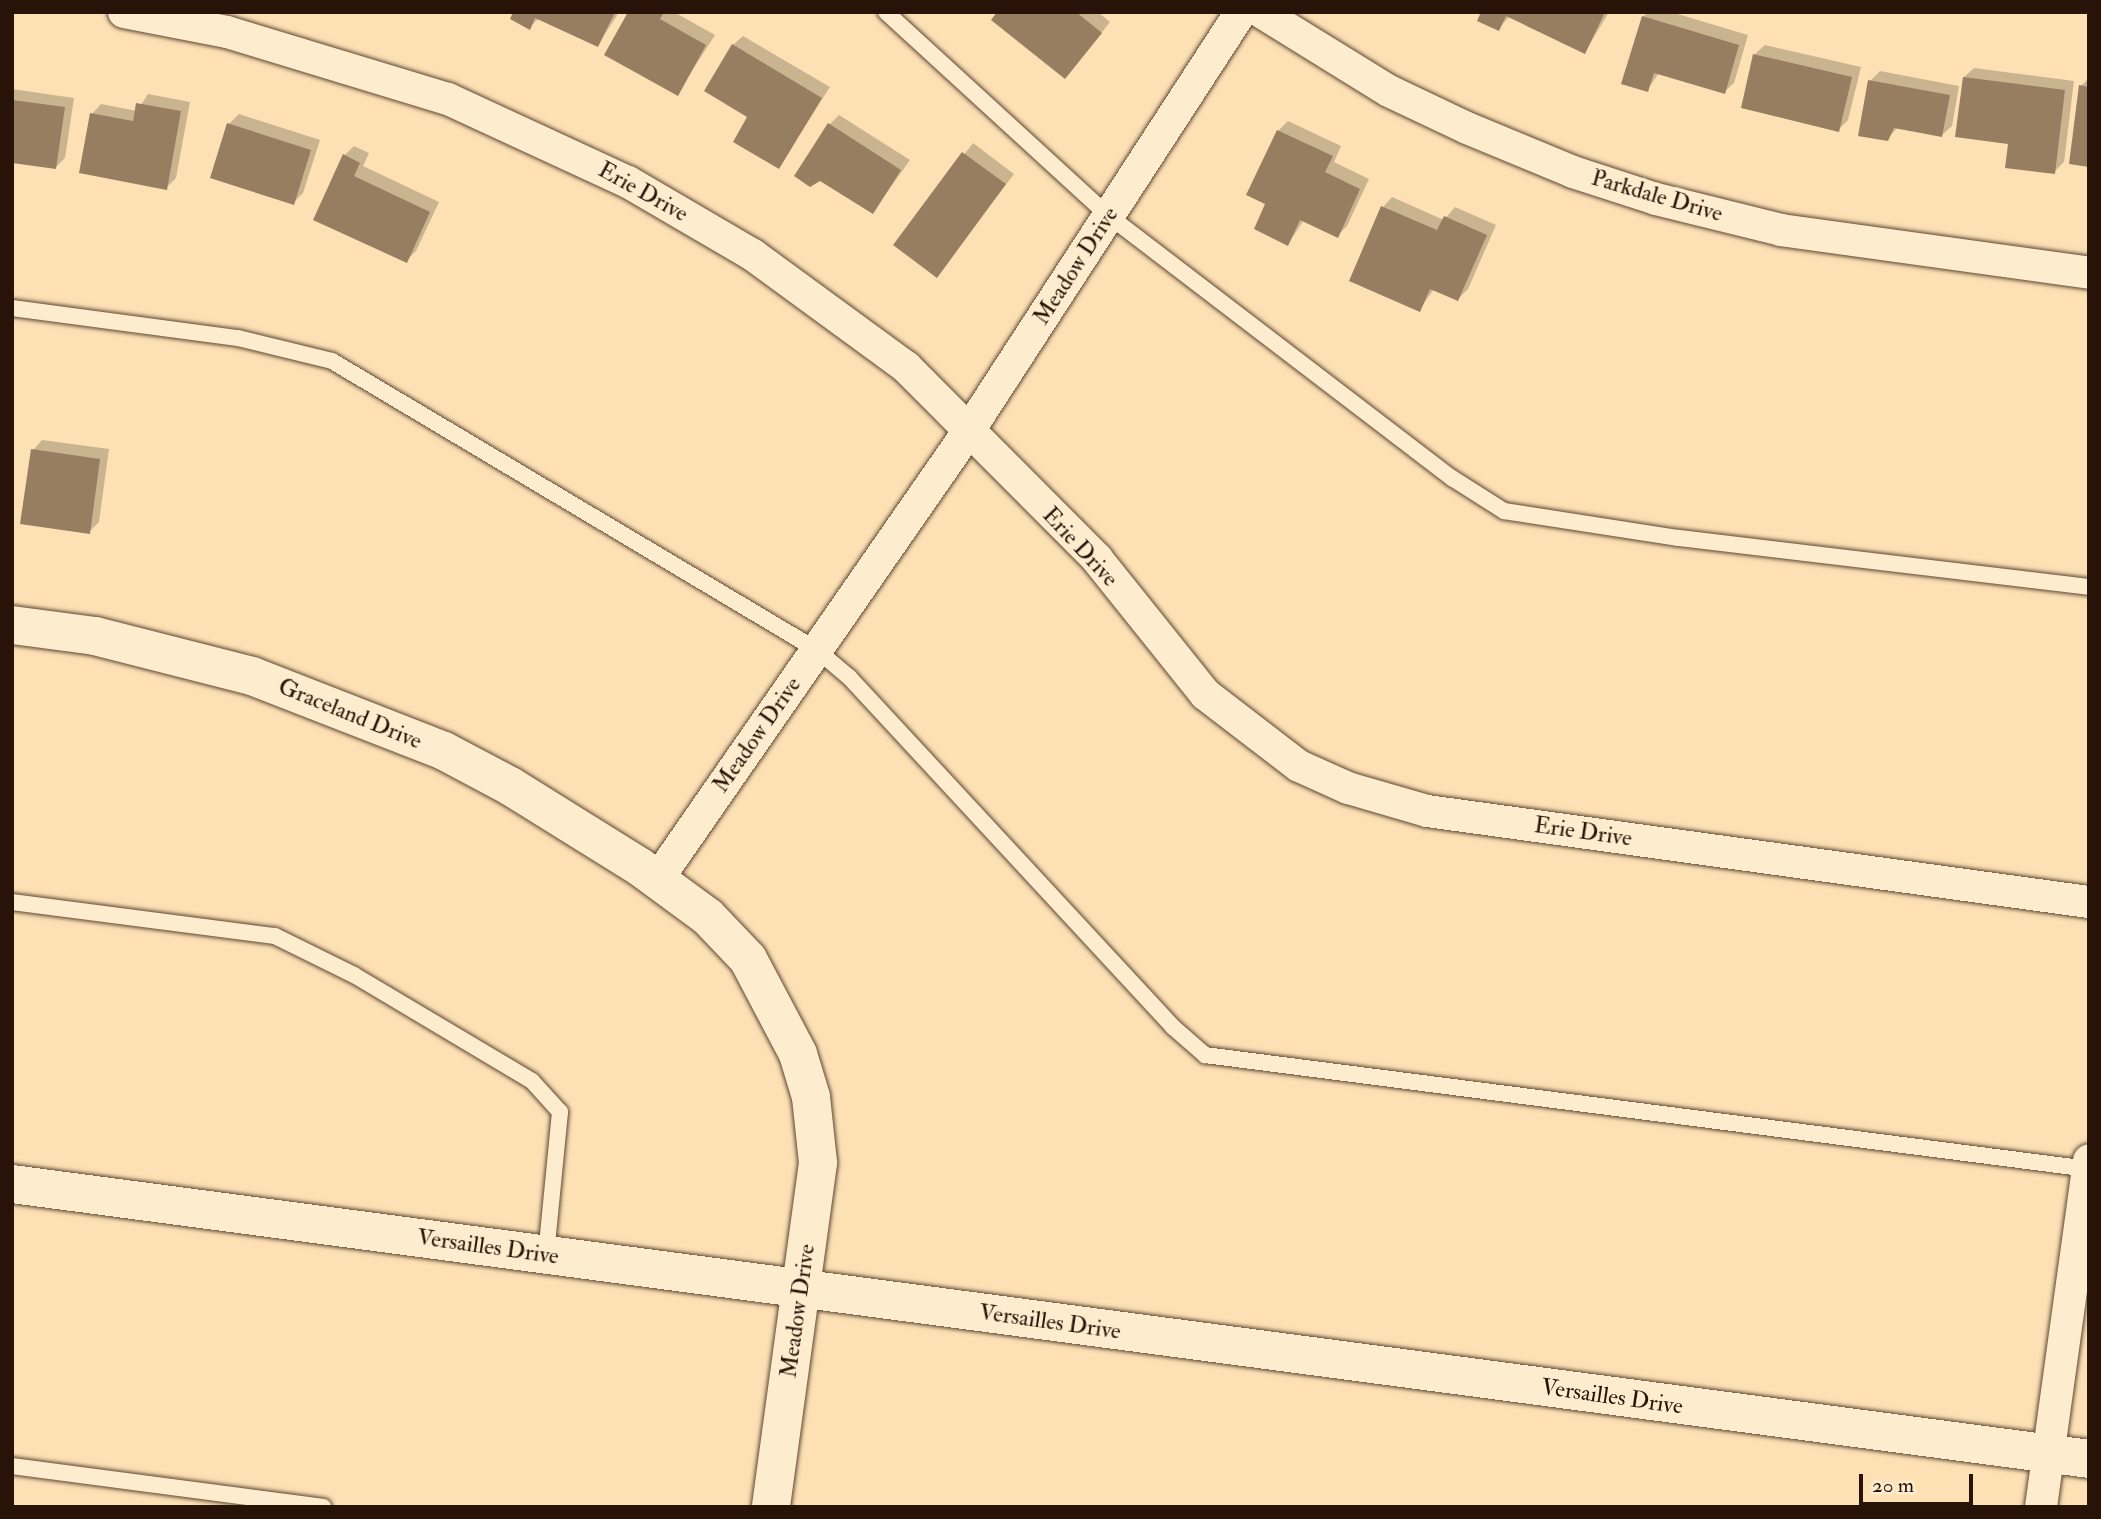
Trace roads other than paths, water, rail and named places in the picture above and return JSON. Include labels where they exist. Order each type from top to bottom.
[{"type":"street","name":"Erie Drive","points":[[124,12],[227,32],[448,99],[628,182],[753,255],[825,305],[906,367],[1097,559],[1165,650],[1217,706],[1289,759],[1348,788],[1427,811],[2089,902]]},
{"type":"street","name":"Meadow Drive","points":[[771,1507],[818,1163],[811,1097],[798,1054],[748,959],[708,917],[657,880],[968,432],[1241,12]]},
{"type":"street","name":"Parkdale Drive","points":[[1261,12],[1390,92],[1467,128],[1573,172],[1656,199],[1781,230],[2089,273]]},
{"type":"street","name":"Graceland Drive","points":[[12,625],[132,644],[252,676],[349,711],[444,751],[510,786],[657,880]]},
{"type":"street","points":[[2041,1507],[2088,1165]]},
{"type":"street","name":"Versailles Drive","points":[[12,1184],[2089,1459]]},
{"type":"lane","points":[[886,12],[1109,216],[1452,478],[1504,511],[1679,538],[2089,587]]},
{"type":"lane","points":[[12,308],[238,338],[332,361],[817,650],[849,677],[1173,1027],[1205,1055],[2088,1165]]},
{"type":"lane","points":[[12,902],[275,936],[354,975],[532,1081],[560,1112],[547,1254]]},
{"type":"lane","points":[[12,1466],[323,1507]]}]
